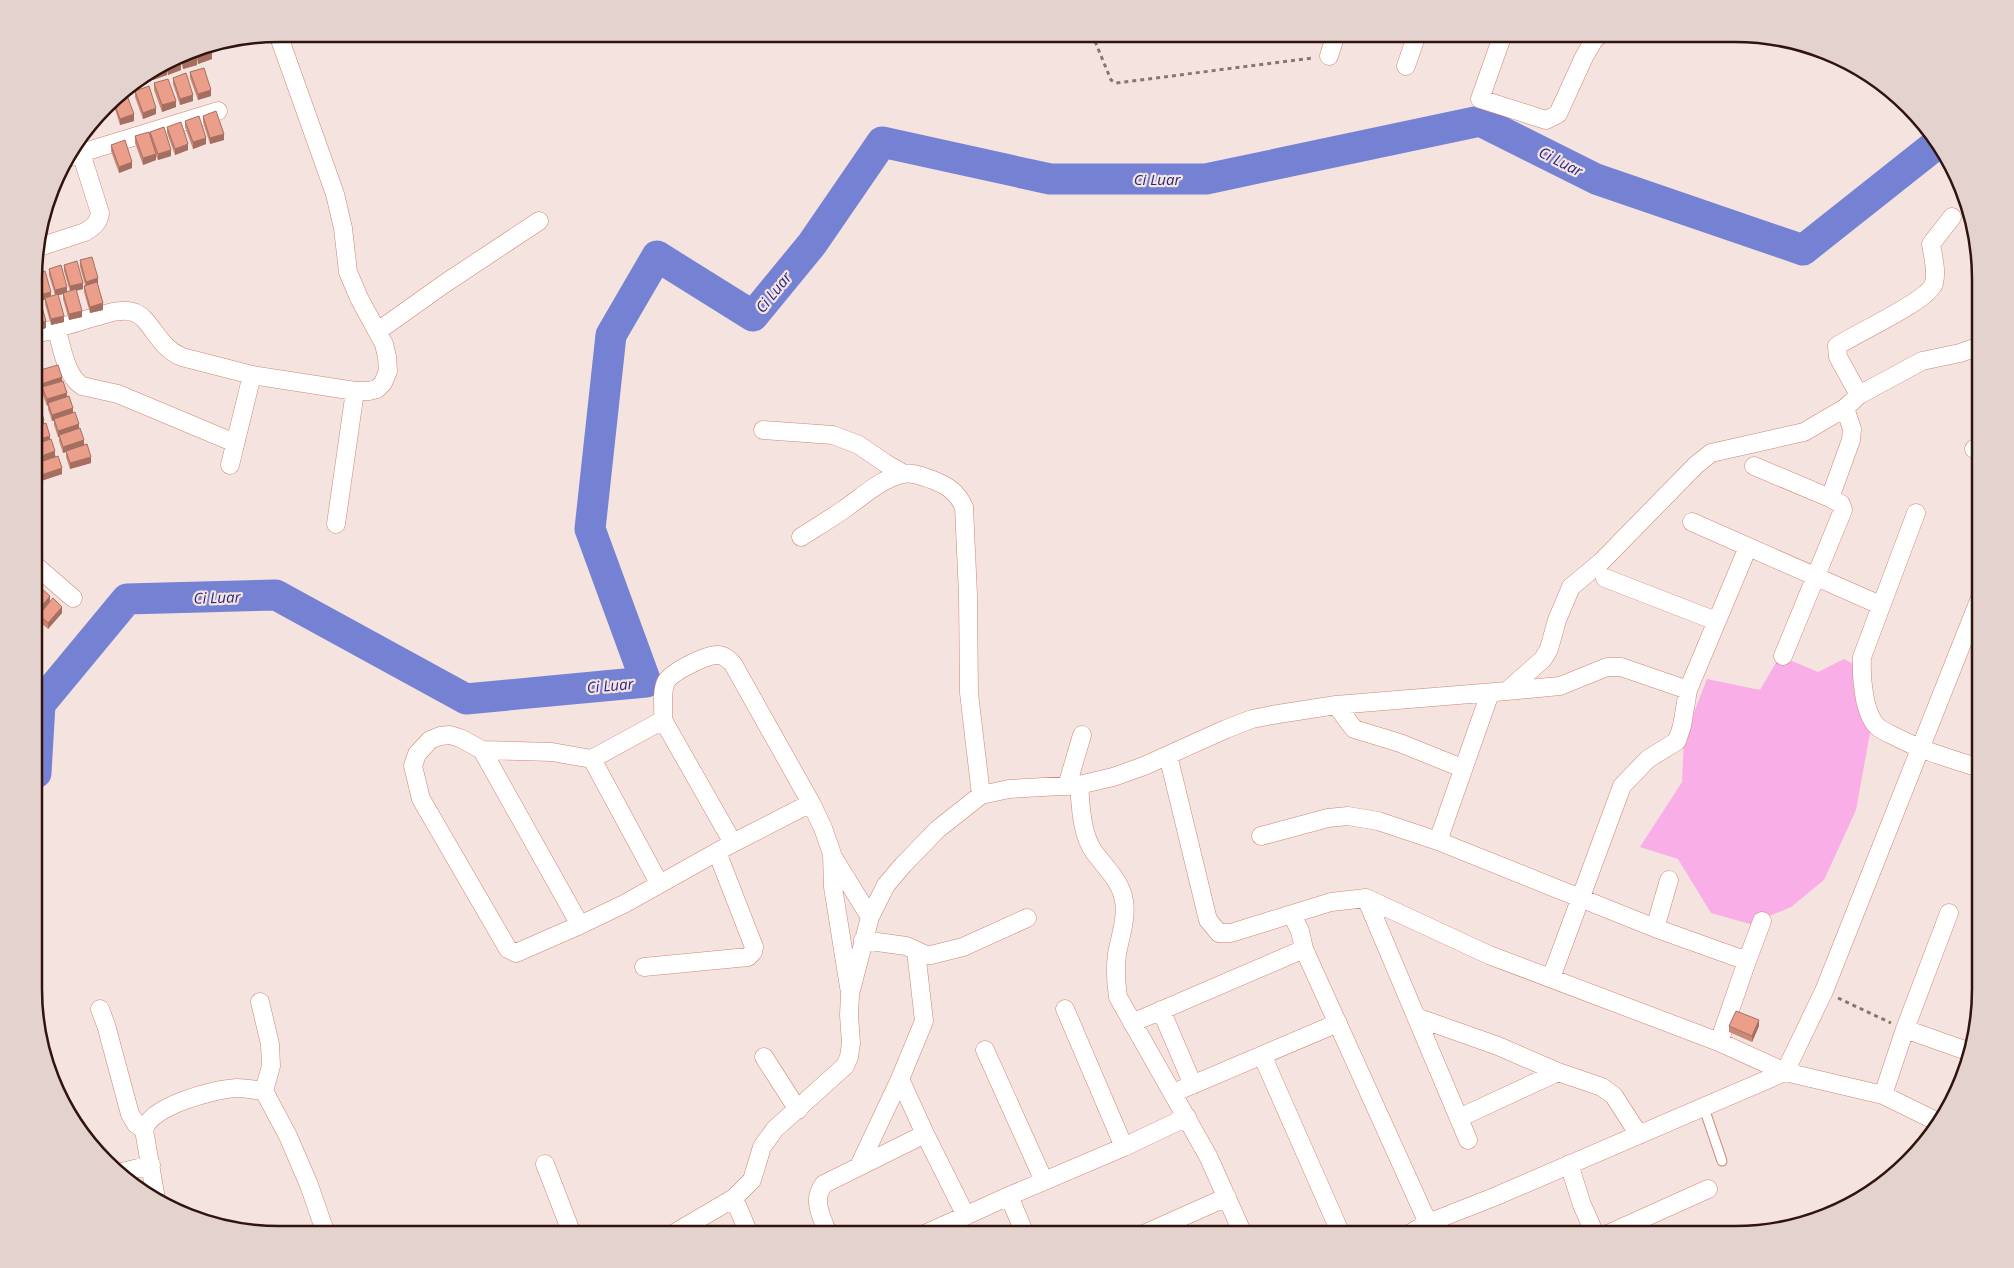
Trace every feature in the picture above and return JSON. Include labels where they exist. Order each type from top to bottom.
[{"type":"street","points":[[42,332],[121,310],[131,311],[143,318],[164,347],[172,353],[252,375],[355,391],[369,392],[383,383],[388,371],[388,357],[378,331],[362,304],[348,272],[335,194],[281,42]]},
{"type":"street","points":[[1329,56],[1333,42]]},
{"type":"street","points":[[1406,66],[1414,42]]},
{"type":"street","points":[[1500,42],[1480,99],[1546,120],[1558,114],[1584,57],[1594,42]]},
{"type":"street","points":[[78,154],[218,111]]},
{"type":"street","points":[[45,245],[85,232],[98,223],[100,213],[76,158]]},
{"type":"street","points":[[1859,395],[1838,357],[1837,346],[1920,300],[1934,285],[1935,268],[1931,244],[1952,217]]},
{"type":"street","points":[[378,331],[444,284],[539,221]]},
{"type":"street","points":[[56,328],[69,371],[82,386],[108,390],[235,443]]},
{"type":"street","points":[[1438,841],[1462,768],[1498,692],[1543,659],[1550,649],[1557,620],[1571,587],[1601,562],[1696,465],[1711,453],[1739,446],[1759,444],[1804,432],[1845,408],[1859,395],[1922,362],[1972,349]]},
{"type":"street","points":[[230,465],[252,375]]},
{"type":"street","points":[[336,524],[355,391]]},
{"type":"street","points":[[1830,498],[1851,440],[1852,430],[1845,408]]},
{"type":"street","points":[[763,430],[833,435],[860,445],[904,474]]},
{"type":"street","points":[[1754,466],[1830,498],[1841,504],[1843,513],[1783,656]]},
{"type":"street","points":[[800,536],[842,511],[882,482],[904,474],[916,475],[951,488],[960,497],[964,507],[968,595],[968,693],[981,795]]},
{"type":"street","points":[[1916,513],[1862,657],[1861,670],[1866,700],[1870,714],[1878,727],[1918,749],[1972,766]]},
{"type":"street","points":[[1692,522],[1815,578],[1880,605]]},
{"type":"street","points":[[1552,978],[1622,786],[1648,759],[1677,741],[1682,726],[1688,690],[1748,547]]},
{"type":"street","points":[[42,571],[73,598]]},
{"type":"street","points":[[1605,578],[1716,621]]},
{"type":"street","points":[[1424,1226],[1785,1072],[1824,991],[1918,749],[1972,617]]},
{"type":"street","points":[[733,843],[663,720],[665,687],[670,676],[709,656],[718,655],[727,658],[733,664],[812,803],[832,854],[870,917]]},
{"type":"street","points":[[687,1226],[734,1198],[752,1180],[762,1147],[775,1129],[845,1066],[852,1043],[849,1015],[850,994],[870,917],[886,885],[938,829],[981,795],[1009,789],[1073,785],[1113,777],[1252,719],[1336,705],[1560,686],[1608,667],[1620,667],[1688,690]]},
{"type":"street","points":[[1336,705],[1354,729],[1400,743],[1462,768]]},
{"type":"street","points":[[663,720],[592,759],[552,752],[482,750],[460,738],[450,736],[440,736],[423,746],[417,754],[414,766],[421,799],[508,949],[516,953],[520,952],[624,904],[733,843],[812,803]]},
{"type":"street","points":[[1082,735],[1073,785],[1087,838],[1094,851],[1109,870],[1124,899],[1125,914],[1117,957],[1116,982],[1118,996],[1246,1226]]},
{"type":"street","points":[[482,750],[580,925]]},
{"type":"street","points":[[1168,755],[1208,920],[1218,933],[1231,933],[1331,902],[1366,898],[1490,955],[1719,1042],[1785,1072],[1883,1095],[1932,1120]]},
{"type":"street","points":[[592,759],[659,883]]},
{"type":"street","points":[[1261,836],[1328,818],[1348,816],[1378,821],[1438,841],[1654,928],[1747,961]]},
{"type":"street","points":[[644,967],[748,957],[753,952],[754,947],[717,852]]},
{"type":"street","points":[[832,854],[833,887],[850,994]]},
{"type":"street","points":[[1654,928],[1670,880]]},
{"type":"street","points":[[1366,898],[1468,1140]]},
{"type":"street","points":[[1883,1095],[1905,1029],[1949,914]]},
{"type":"street","points":[[1292,915],[1300,931],[1304,949],[1428,1224]]},
{"type":"street","points":[[863,940],[906,946],[926,955],[944,953],[963,947],[1027,918]]},
{"type":"street","points":[[1719,1042],[1762,921]]},
{"type":"street","points":[[1132,1023],[1304,949]]},
{"type":"street","points":[[859,1166],[900,1079],[924,1021],[916,951]]},
{"type":"street","points":[[260,1002],[270,1044],[271,1066],[264,1091],[288,1136],[309,1185],[323,1226]]},
{"type":"street","points":[[100,1009],[106,1024],[130,1114],[136,1124],[144,1130]]},
{"type":"street","points":[[1065,1009],[1124,1147]]},
{"type":"street","points":[[1160,1010],[1193,1085]]},
{"type":"street","points":[[1416,1017],[1498,1046],[1558,1072],[1602,1087],[1614,1096],[1639,1135]]},
{"type":"street","points":[[1173,1093],[1338,1023]]},
{"type":"street","points":[[1905,1029],[1963,1050]]},
{"type":"street","points":[[985,1050],[1044,1181]]},
{"type":"street","points":[[1262,1055],[1337,1226]]},
{"type":"street","points":[[764,1057],[798,1110]]},
{"type":"street","points":[[1459,1118],[1558,1072]]},
{"type":"street","points":[[900,1079],[966,1216]]},
{"type":"street","points":[[155,1190],[144,1130],[151,1118],[166,1108],[218,1091],[238,1088],[264,1091]]},
{"type":"street","points":[[943,1226],[1124,1147],[1186,1117]]},
{"type":"street","points":[[825,1226],[817,1204],[820,1190],[824,1184],[925,1134]]},
{"type":"street","points":[[544,1164],[569,1226]]},
{"type":"street","points":[[1569,1164],[1582,1205],[1592,1226]]},
{"type":"street","points":[[127,1171],[151,1165]]},
{"type":"street","points":[[1626,1226],[1708,1189]]},
{"type":"street","points":[[1009,1196],[1022,1226]]},
{"type":"street","points":[[734,1198],[746,1226]]},
{"type":"street","points":[[1233,1202],[1240,1226]]},
{"type":"street","points":[[1166,1226],[1233,1202]]},
{"type":"lane","points":[[1704,1108],[1722,1161]]},
{"type":"path","points":[[1095,42],[1111,80],[1116,83],[1329,56]]},
{"type":"path","points":[[1824,991],[1905,1029]]},
{"type":"shaded area","points":[[1780,656],[1818,672],[1844,659],[1857,666],[1870,733],[1856,810],[1824,880],[1791,907],[1750,924],[1711,913],[1678,859],[1640,847],[1682,782],[1684,738],[1707,679],[1760,690]]},
{"type":"building","points":[[204,68],[211,90],[198,94],[190,72]]},
{"type":"building","points":[[186,73],[193,95],[180,99],[173,78]]},
{"type":"building","points":[[168,79],[176,101],[162,105],[154,83]]},
{"type":"building","points":[[149,86],[156,108],[143,113],[135,91]]},
{"type":"building","points":[[128,97],[134,114],[120,119],[116,108]]},
{"type":"building","points":[[216,111],[224,134],[210,138],[203,116]]},
{"type":"building","points":[[199,116],[206,138],[193,142],[185,121]]},
{"type":"building","points":[[181,122],[188,144],[175,149],[167,127]]},
{"type":"building","points":[[164,127],[171,150],[158,154],[150,132]]},
{"type":"building","points":[[149,132],[156,154],[143,158],[135,136]]},
{"type":"building","points":[[125,140],[132,162],[119,167],[111,145]]},
{"type":"building","points":[[92,257],[98,278],[86,282],[80,260]]},
{"type":"building","points":[[77,261],[83,283],[70,286],[64,265]]},
{"type":"building","points":[[61,265],[67,287],[55,290],[49,269]]},
{"type":"building","points":[[45,271],[51,292],[42,294],[42,279],[42,272]]},
{"type":"building","points":[[97,282],[103,303],[90,307],[84,286]]},
{"type":"building","points":[[76,289],[82,311],[69,314],[63,293]]},
{"type":"building","points":[[58,294],[64,316],[51,319],[45,298]]},
{"type":"building","points":[[42,307],[46,321],[42,322]]},
{"type":"building","points":[[58,365],[62,377],[42,384],[42,370]]},
{"type":"building","points":[[63,381],[67,393],[47,399],[42,387]]},
{"type":"building","points":[[69,396],[73,408],[52,415],[48,403]]},
{"type":"building","points":[[75,412],[79,424],[58,431],[54,419]]},
{"type":"building","points":[[46,423],[50,436],[42,438],[42,425]]},
{"type":"building","points":[[80,428],[84,440],[63,447],[59,435]]},
{"type":"building","points":[[51,439],[55,451],[42,456],[42,442]]},
{"type":"building","points":[[87,444],[91,457],[70,463],[66,451]]},
{"type":"building","points":[[58,456],[62,468],[42,475],[42,461]]},
{"type":"building","points":[[42,589],[50,596],[42,606]]},
{"type":"building","points":[[53,598],[62,607],[48,623],[42,618],[42,611]]},
{"type":"building","points":[[1736,1011],[1759,1020],[1752,1036],[1729,1026]]},
{"type":"waterway","name":"Ci Luar","points":[[42,702],[127,599],[276,595],[466,699],[646,682],[590,529],[611,335],[657,256],[753,316],[812,244],[882,142],[1050,179],[1206,179],[1480,121],[1596,179],[1803,250],[1932,148]]}]
